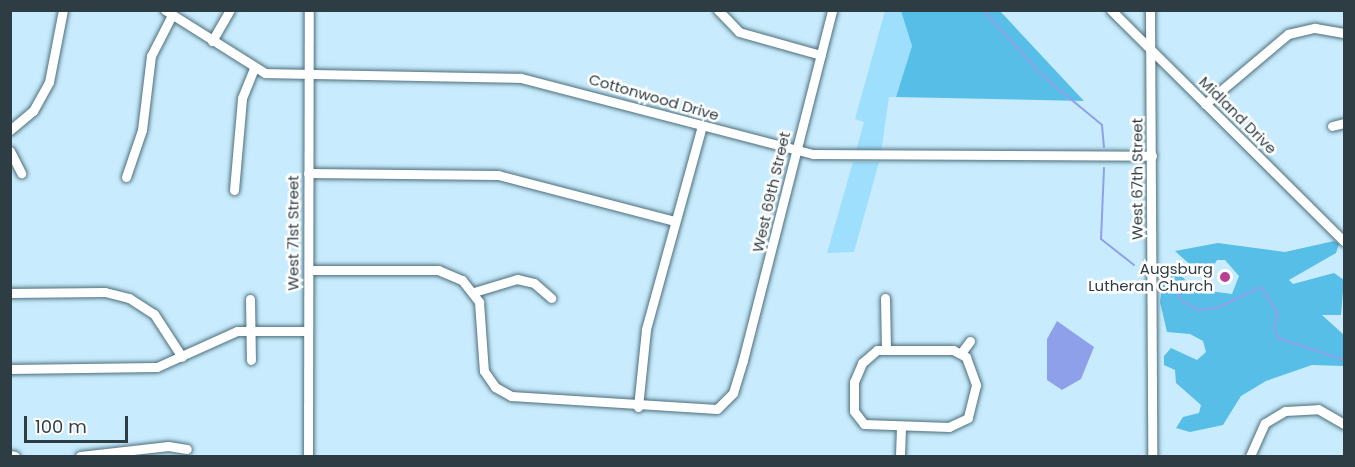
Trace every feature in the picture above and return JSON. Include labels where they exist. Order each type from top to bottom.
[{"type":"street","points":[[10,130],[33,111],[49,82],[63,10]]},
{"type":"street","points":[[212,41],[230,10]]},
{"type":"street","name":"West 71st Street","points":[[308,456],[309,10]]},
{"type":"street","points":[[718,10],[739,32],[821,56]]},
{"type":"street","name":"West 69th Street","points":[[638,407],[717,409],[733,393],[787,201],[795,151],[832,10]]},
{"type":"street","name":"Midland Drive","points":[[1111,10],[1344,242]]},
{"type":"street","name":"West 67th Street","points":[[1150,10],[1152,456]]},
{"type":"street","points":[[126,177],[142,130],[151,56],[169,13]]},
{"type":"street","name":"Cottonwood Drive","points":[[169,13],[254,68],[309,76],[520,78],[795,151],[851,157],[1152,156]]},
{"type":"street","points":[[1205,104],[1288,34],[1315,28],[1344,33]]},
{"type":"street","points":[[234,190],[242,98],[254,68]]},
{"type":"street","points":[[1332,126],[1344,123]]},
{"type":"street","points":[[309,270],[438,270],[458,278],[474,292],[481,313],[484,371],[490,383],[511,396],[638,407],[646,330],[702,126]]},
{"type":"street","points":[[10,151],[21,173]]},
{"type":"street","points":[[309,173],[498,175],[675,221]]},
{"type":"street","points":[[474,292],[517,279],[534,283],[551,298]]},
{"type":"street","points":[[10,293],[105,292],[129,298],[154,314],[182,357]]},
{"type":"street","points":[[885,298],[886,349]]},
{"type":"street","points":[[250,299],[251,360]]},
{"type":"street","points":[[10,369],[142,368],[182,357],[220,336],[251,331],[308,332]]},
{"type":"street","points":[[961,353],[970,341]]},
{"type":"street","points":[[850,428],[856,419],[852,399],[858,371],[870,355],[886,349],[961,353],[970,362],[976,385],[973,409],[962,423],[901,429],[871,427],[856,419]]},
{"type":"street","points":[[1250,456],[1265,423],[1285,411],[1318,409],[1344,424]]},
{"type":"street","points":[[900,456],[901,429]]},
{"type":"street","points":[[80,456],[168,446],[187,449]]},
{"type":"street","points":[[10,455],[15,456]]},
{"type":"shaded area","points":[[885,11],[901,11],[912,46],[896,97],[889,97],[881,153],[855,154],[864,122],[855,119]]},
{"type":"shaded area","points":[[901,11],[1000,11],[1084,101],[896,97],[912,46]]},
{"type":"shaded area","points":[[853,162],[879,162],[854,252],[827,253]]},
{"type":"shaded area","points":[[1334,241],[1339,244],[1336,253],[1289,280],[1293,284],[1334,273],[1344,280],[1341,315],[1322,315],[1344,335],[1344,366],[1312,365],[1266,381],[1241,396],[1223,425],[1190,432],[1176,428],[1183,417],[1199,413],[1201,405],[1176,383],[1175,370],[1164,365],[1164,356],[1171,348],[1197,360],[1206,352],[1203,341],[1190,334],[1167,332],[1160,302],[1165,266],[1172,266],[1194,289],[1232,294],[1239,276],[1225,260],[1217,260],[1211,270],[1196,270],[1175,251],[1218,243],[1285,252]]},
{"type":"shaded area","points":[[1057,321],[1094,347],[1081,379],[1062,390],[1047,380],[1047,339]]},
{"type":"waterway","points":[[983,10],[1044,77],[1102,125],[1104,147]]},
{"type":"waterway","points":[[1104,168],[1101,239],[1134,265]]},
{"type":"waterway","points":[[1167,271],[1182,301],[1198,310],[1217,308],[1261,287],[1278,314],[1274,327],[1278,338],[1344,360]]},
{"type":"place","name":"Augsburg Lutheran Church","points":[[1225,277]]}]
